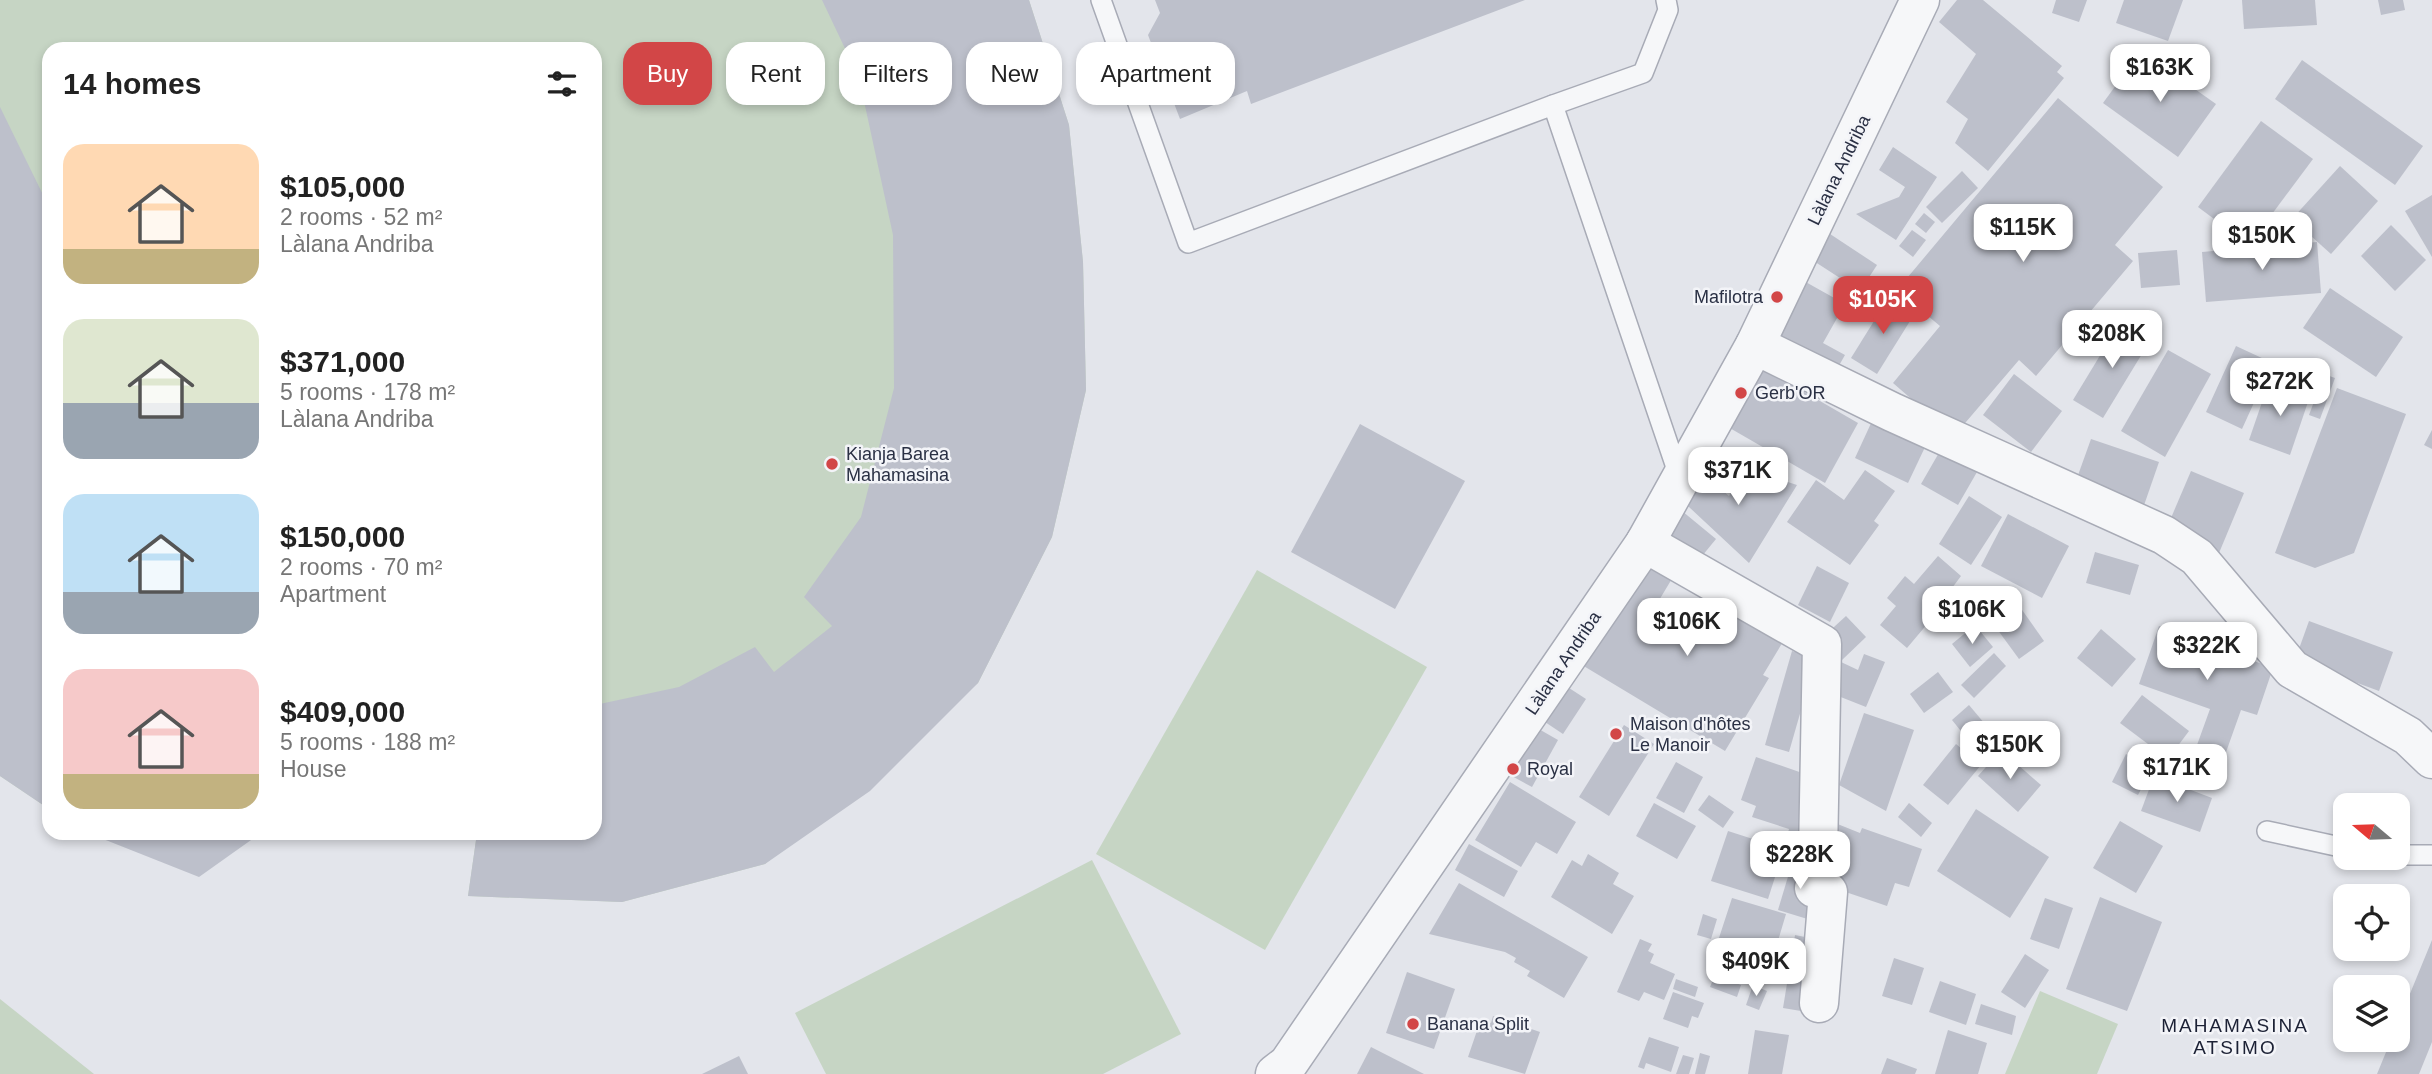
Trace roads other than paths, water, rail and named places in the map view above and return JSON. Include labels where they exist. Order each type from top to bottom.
[{"type":"street","name":"Làlana Andriba","points":[[1283,1071],[1645,543],[1755,345],[1920,0]]},
{"type":"street","points":[[1755,345],[1892,412],[2164,535],[2197,556],[2292,669],[2408,736],[2432,759]]},
{"type":"street","points":[[1645,543],[1822,644],[1818,854],[1823,860],[1814,888],[1828,892],[1819,1003]]},
{"type":"lane","points":[[1101,0],[1188,243],[1643,73],[1668,9],[1666,0]]},
{"type":"lane","points":[[1553,105],[1680,479]]},
{"type":"lane","points":[[2267,831],[2333,845]]},
{"type":"lane","points":[[2410,855],[2432,855]]},
{"type":"place","name":"Mafilotra","points":[[1777,297]]},
{"type":"place","name":"Gerb'OR","points":[[1741,393]]},
{"type":"place","name":"Kianja Barea Mahamasina","points":[[832,464]]},
{"type":"place","name":"Maison d'hôtes Le Manoir","points":[[1616,734]]},
{"type":"place","name":"Royal","points":[[1513,769]]},
{"type":"place","name":"Banana Split","points":[[1413,1024]]},
{"type":"district","name":"MAHAMASINA ATSIMO","points":[[2235,1036]]}]
